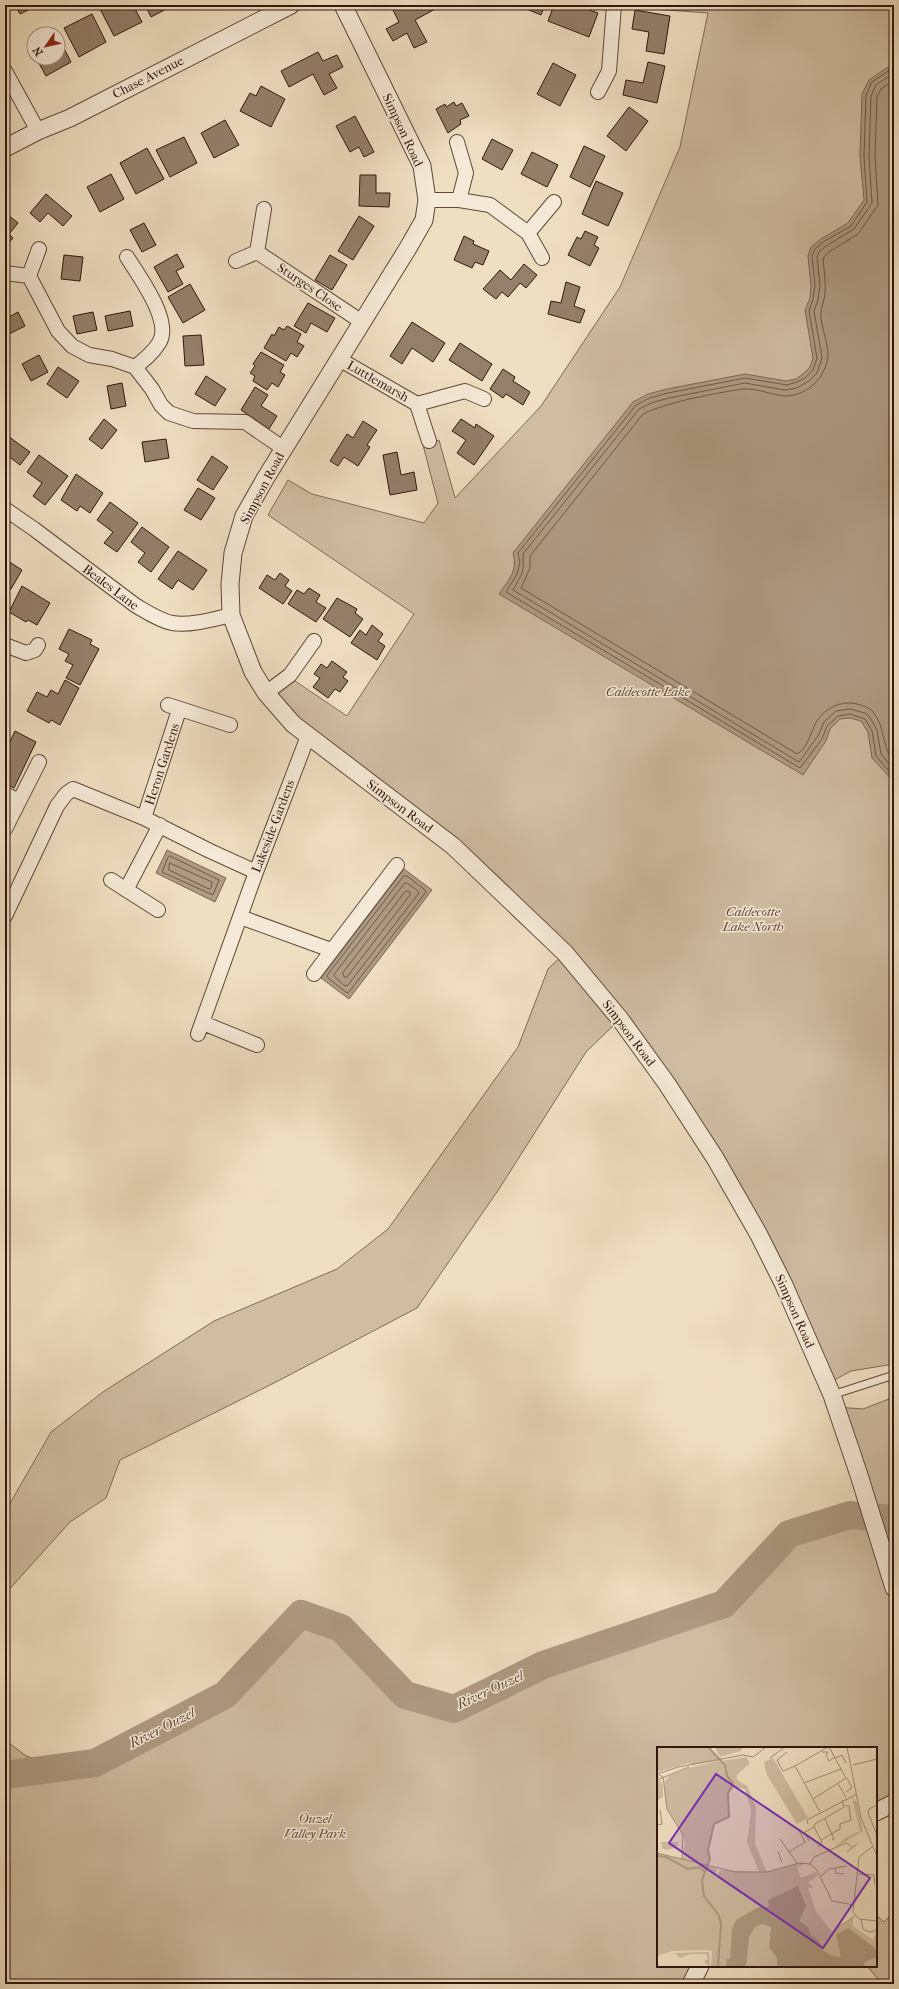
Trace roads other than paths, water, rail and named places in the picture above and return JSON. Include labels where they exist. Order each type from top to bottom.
[{"type":"street","name":"Chase Avenue","points":[[5,148],[38,131],[70,118],[291,5]]},
{"type":"street","name":"Simpson Road","points":[[343,5],[422,166],[427,200],[424,220],[283,448],[244,516],[233,553],[230,584],[231,615],[253,672],[266,693],[293,724],[453,846],[565,953],[620,1019],[667,1084],[714,1158],[760,1235],[784,1285],[832,1395],[859,1475],[894,1588]]},
{"type":"street","points":[[598,92],[609,71],[614,5]]},
{"type":"street","points":[[5,71],[38,131]]},
{"type":"street","points":[[458,142],[466,173],[459,200]]},
{"type":"street","points":[[427,200],[459,200],[490,205],[528,233],[542,258]]},
{"type":"street","points":[[528,233],[554,202]]},
{"type":"street","points":[[236,261],[257,252],[264,210]]},
{"type":"street","points":[[28,276],[39,249]]},
{"type":"street","name":"Sturges Close","points":[[257,252],[362,322]]},
{"type":"street","points":[[128,257],[159,313],[163,328],[160,342],[135,367]]},
{"type":"street","points":[[5,273],[28,276]]},
{"type":"street","points":[[28,276],[58,331],[72,346],[89,354],[112,359],[135,367],[152,389],[161,405],[169,413],[193,421],[245,422],[283,448]]},
{"type":"street","name":"Luttlemarsh","points":[[339,359],[417,404],[429,441]]},
{"type":"street","name":"Luttlemarsh","points":[[417,404],[465,391],[484,399]]},
{"type":"street","name":"Beales Lane","points":[[5,509],[34,529],[135,606],[153,616],[173,623],[202,621],[231,615]]},
{"type":"street","points":[[266,693],[290,675],[314,641]]},
{"type":"street","points":[[5,644],[26,653],[35,650],[38,645]]},
{"type":"street","name":"Heron Gardens","points":[[144,818],[174,708],[230,725]]},
{"type":"street","name":"Lakeside Gardens","points":[[257,1045],[200,1028],[256,872],[308,736]]},
{"type":"street","points":[[5,829],[39,762]]},
{"type":"street","points":[[5,916],[57,806],[66,794],[73,789],[160,825],[210,851],[256,872]]},
{"type":"street","points":[[5,794],[19,801]]},
{"type":"street","points":[[126,890],[160,825]]},
{"type":"street","points":[[314,974],[397,865]]},
{"type":"street","points":[[111,880],[158,910]]},
{"type":"street","points":[[240,917],[331,950]]},
{"type":"street","points":[[877,1812],[894,1803]]},
{"type":"street","points":[[691,1984],[700,1967]]},
{"type":"lane","points":[[832,1395],[894,1375]]},
{"type":"water","name":"Caldecotte Lake","points":[[894,63],[894,782],[872,758],[868,732],[861,721],[850,718],[840,719],[830,729],[826,741],[803,775],[499,594],[512,575],[514,565],[513,553],[633,402],[648,394],[667,389],[745,374],[786,381],[796,379],[810,367],[813,358],[805,310],[810,298],[811,285],[808,256],[811,247],[821,239],[848,223],[864,200],[860,156],[862,94],[869,80]]},
{"type":"water","points":[[167,850],[226,878],[215,902],[156,873]]},
{"type":"water","points":[[404,869],[432,890],[349,999],[321,978]]},
{"type":"waterway","name":"River Ouzel","points":[[5,1775],[95,1763],[225,1695],[301,1614],[341,1628],[405,1695],[454,1709],[543,1665],[724,1604],[789,1534],[850,1515],[894,1519]]},
{"type":"park label","name":"Caldecotte Lake North","points":[[753,918]]},
{"type":"park label","name":"Ouzel Valley Park","points":[[315,1826]]}]
